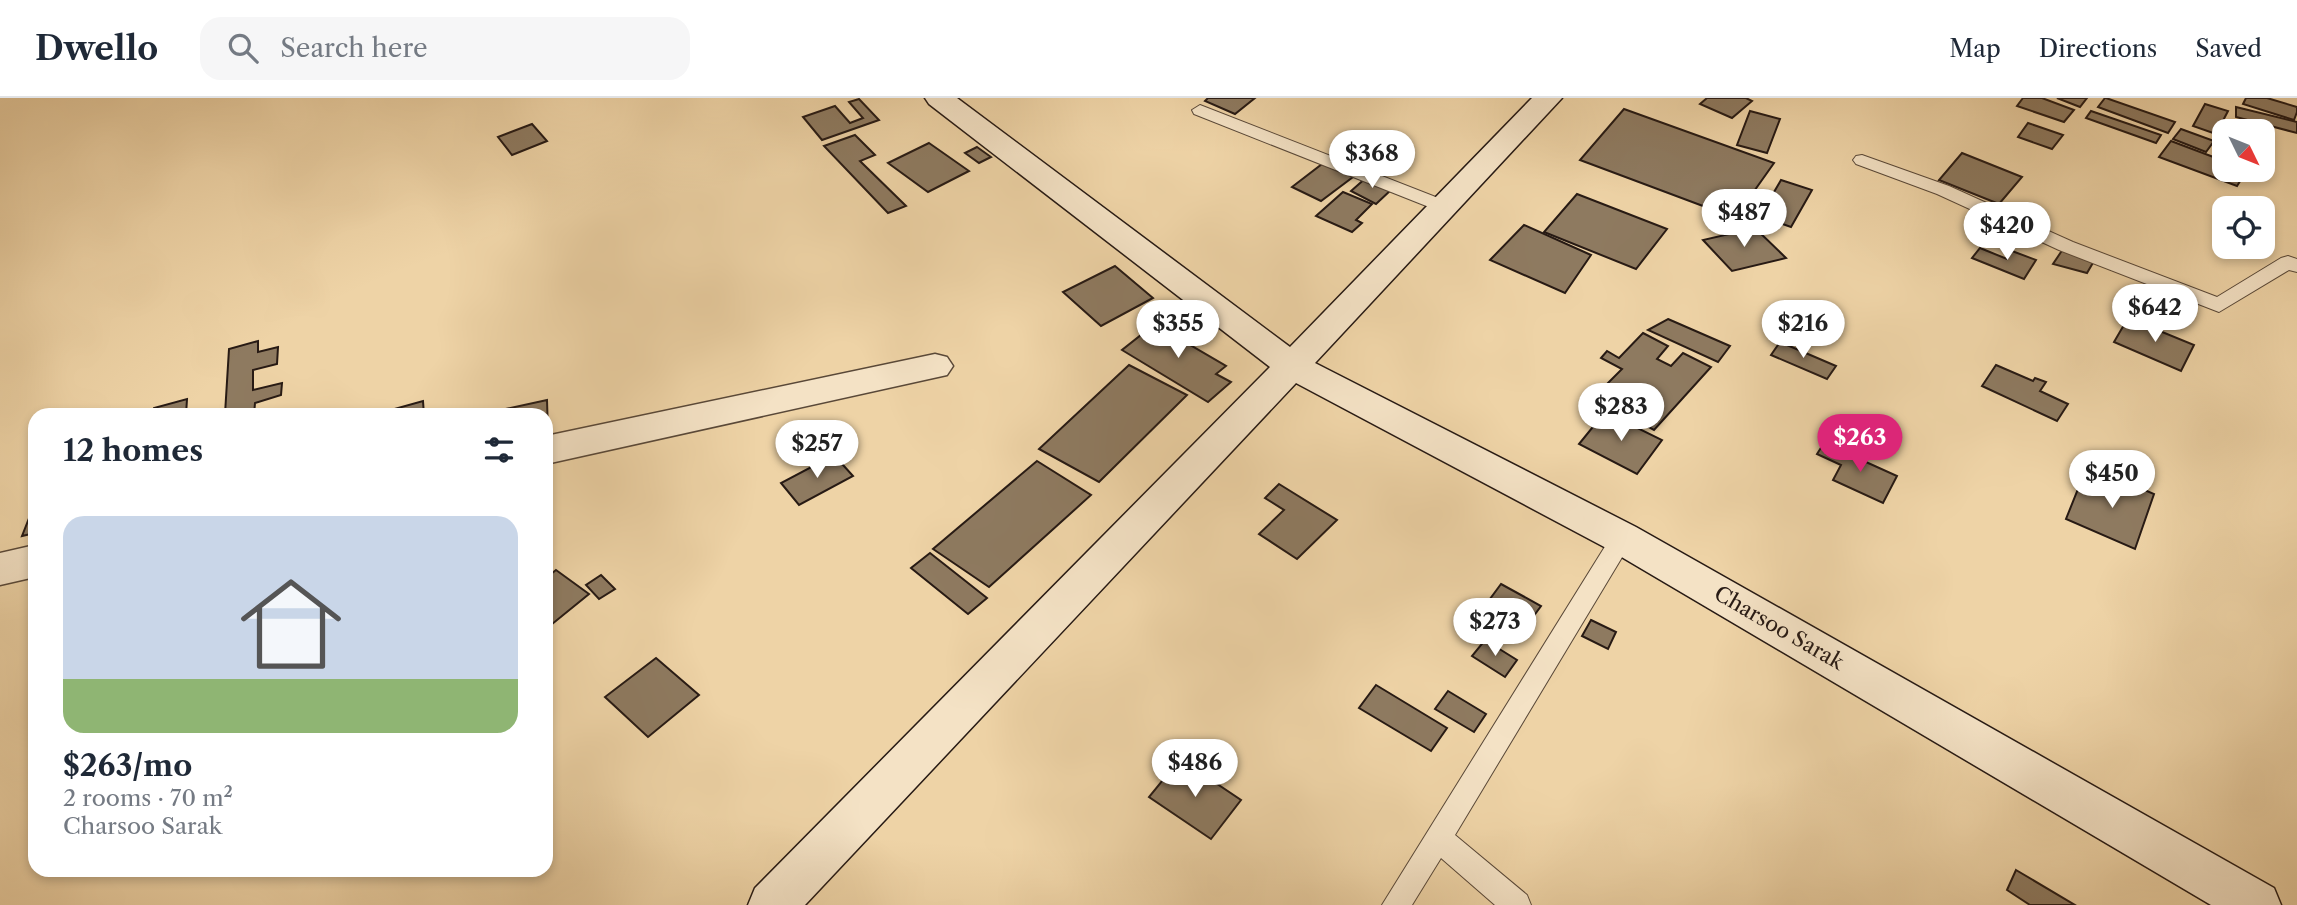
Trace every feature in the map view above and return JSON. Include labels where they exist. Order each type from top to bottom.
[{"type":"main road","name":"Charsoo Sarak","points":[[939,98],[1292,366],[1622,538],[2257,905]]},
{"type":"main road","points":[[772,905],[1548,98]]},
{"type":"main road","points":[[553,448],[935,366]]},
{"type":"main road","points":[[0,569],[28,563]]},
{"type":"lane","points":[[1200,110],[1445,207]]},
{"type":"lane","points":[[1862,160],[1943,190],[2066,246],[2220,305],[2288,262],[2297,266]]},
{"type":"lane","points":[[1396,905],[1622,538]]},
{"type":"lane","points":[[1438,838],[1517,905]]},
{"type":"building","points":[[1208,98],[1255,98],[1235,114],[1205,101]]},
{"type":"building","points":[[1707,98],[1746,98],[1752,101],[1732,118],[1700,104]]},
{"type":"building","points":[[2023,98],[2042,98],[2074,110],[2064,122],[2017,106]]},
{"type":"building","points":[[2057,98],[2087,98],[2080,107]]},
{"type":"building","points":[[2105,98],[2175,122],[2168,133],[2098,107]]},
{"type":"building","points":[[2246,98],[2267,98],[2297,107],[2297,112],[2294,120],[2243,104]]},
{"type":"building","points":[[859,99],[879,120],[822,140],[803,117],[835,106],[850,123],[863,118],[849,102]]},
{"type":"building","points":[[2205,104],[2228,111],[2224,119],[2212,119],[2212,133],[2193,126]]},
{"type":"building","points":[[2236,107],[2297,122],[2297,133],[2275,127],[2275,119],[2236,117]]},
{"type":"building","points":[[1624,109],[1774,163],[1735,218],[1580,160]]},
{"type":"building","points":[[1750,111],[1780,119],[1767,153],[1737,145]]},
{"type":"building","points":[[2091,111],[2161,135],[2156,143],[2086,118]]},
{"type":"building","points":[[2028,123],[2063,135],[2052,149],[2018,137]]},
{"type":"building","points":[[532,124],[547,141],[512,155],[498,137]]},
{"type":"building","points":[[2181,129],[2212,140],[2212,144],[2206,152],[2173,139]]},
{"type":"building","points":[[855,135],[875,155],[860,161],[906,206],[888,213],[824,146]]},
{"type":"building","points":[[2171,141],[2212,156],[2212,177],[2159,157]]},
{"type":"building","points":[[929,143],[969,171],[928,192],[888,163]]},
{"type":"building","points":[[977,147],[991,157],[979,163],[965,153]]},
{"type":"building","points":[[1962,153],[2022,177],[1999,204],[1939,180]]},
{"type":"building","points":[[1326,161],[1357,174],[1321,201],[1292,187]]},
{"type":"building","points":[[1367,177],[1393,188],[1376,204],[1351,191]]},
{"type":"building","points":[[1781,180],[1812,190],[1791,227],[1760,216]]},
{"type":"building","points":[[1343,192],[1372,204],[1356,220],[1362,223],[1352,232],[1316,216]]},
{"type":"building","points":[[1577,194],[1667,229],[1636,269],[1544,232]]},
{"type":"building","points":[[1524,225],[1591,255],[1565,293],[1490,260]]},
{"type":"building","points":[[1755,228],[1786,258],[1732,271],[1703,240]]},
{"type":"building","points":[[1980,248],[2007,259],[2012,251],[2036,260],[2024,279],[1972,258]]},
{"type":"building","points":[[2063,249],[2094,261],[2087,273],[2053,264]]},
{"type":"building","points":[[1115,266],[1153,298],[1101,326],[1063,292]]},
{"type":"building","points":[[1165,316],[1186,327],[1175,336],[1226,366],[1216,374],[1231,382],[1208,402],[1122,350]]},
{"type":"building","points":[[2128,318],[2194,345],[2181,371],[2114,342]]},
{"type":"building","points":[[1668,319],[1730,346],[1718,362],[1648,330]]},
{"type":"building","points":[[1643,333],[1668,346],[1657,359],[1671,366],[1683,353],[1711,367],[1654,430],[1594,397],[1622,369],[1601,358],[1607,351],[1619,358]]},
{"type":"building","points":[[258,341],[258,352],[278,347],[277,364],[253,370],[253,390],[282,383],[281,395],[255,403],[255,408],[225,408],[229,349]]},
{"type":"building","points":[[1780,342],[1836,366],[1827,379],[1771,355]]},
{"type":"building","points":[[1129,365],[1187,395],[1099,482],[1039,449]]},
{"type":"building","points":[[1996,365],[2033,381],[2035,378],[2046,382],[2040,391],[2068,404],[2057,421],[1982,386]]},
{"type":"building","points":[[187,399],[186,408],[154,408]]},
{"type":"building","points":[[547,400],[547,408],[510,408]]},
{"type":"building","points":[[423,401],[424,408],[398,408]]},
{"type":"building","points":[[1605,412],[1662,440],[1637,474],[1579,444]]},
{"type":"building","points":[[1824,443],[1897,476],[1883,503],[1833,480],[1841,465],[1817,454]]},
{"type":"building","points":[[834,455],[853,476],[799,505],[781,483]]},
{"type":"building","points":[[1037,461],[1091,495],[989,587],[933,549]]},
{"type":"building","points":[[2110,475],[2154,494],[2135,549],[2066,519],[2082,479],[2106,488]]},
{"type":"building","points":[[1279,484],[1337,520],[1297,559],[1259,534],[1284,510],[1265,498]]},
{"type":"building","points":[[28,521],[28,535],[22,536]]},
{"type":"building","points":[[930,553],[987,598],[968,614],[911,568]]},
{"type":"building","points":[[556,570],[589,594],[553,623],[553,572]]},
{"type":"building","points":[[601,575],[615,589],[599,599],[586,585]]},
{"type":"building","points":[[1501,584],[1541,606],[1530,621],[1490,599]]},
{"type":"building","points":[[1591,620],[1616,632],[1608,649],[1582,636]]},
{"type":"building","points":[[1485,640],[1517,660],[1505,677],[1472,656]]},
{"type":"building","points":[[656,658],[699,695],[648,737],[605,697]]},
{"type":"building","points":[[1376,685],[1447,728],[1431,751],[1359,708]]},
{"type":"building","points":[[1448,691],[1486,714],[1474,732],[1435,709]]},
{"type":"building","points":[[1180,759],[1241,800],[1211,839],[1149,797]]},
{"type":"building","points":[[2016,870],[2075,905],[2030,905],[2007,890]]}]
